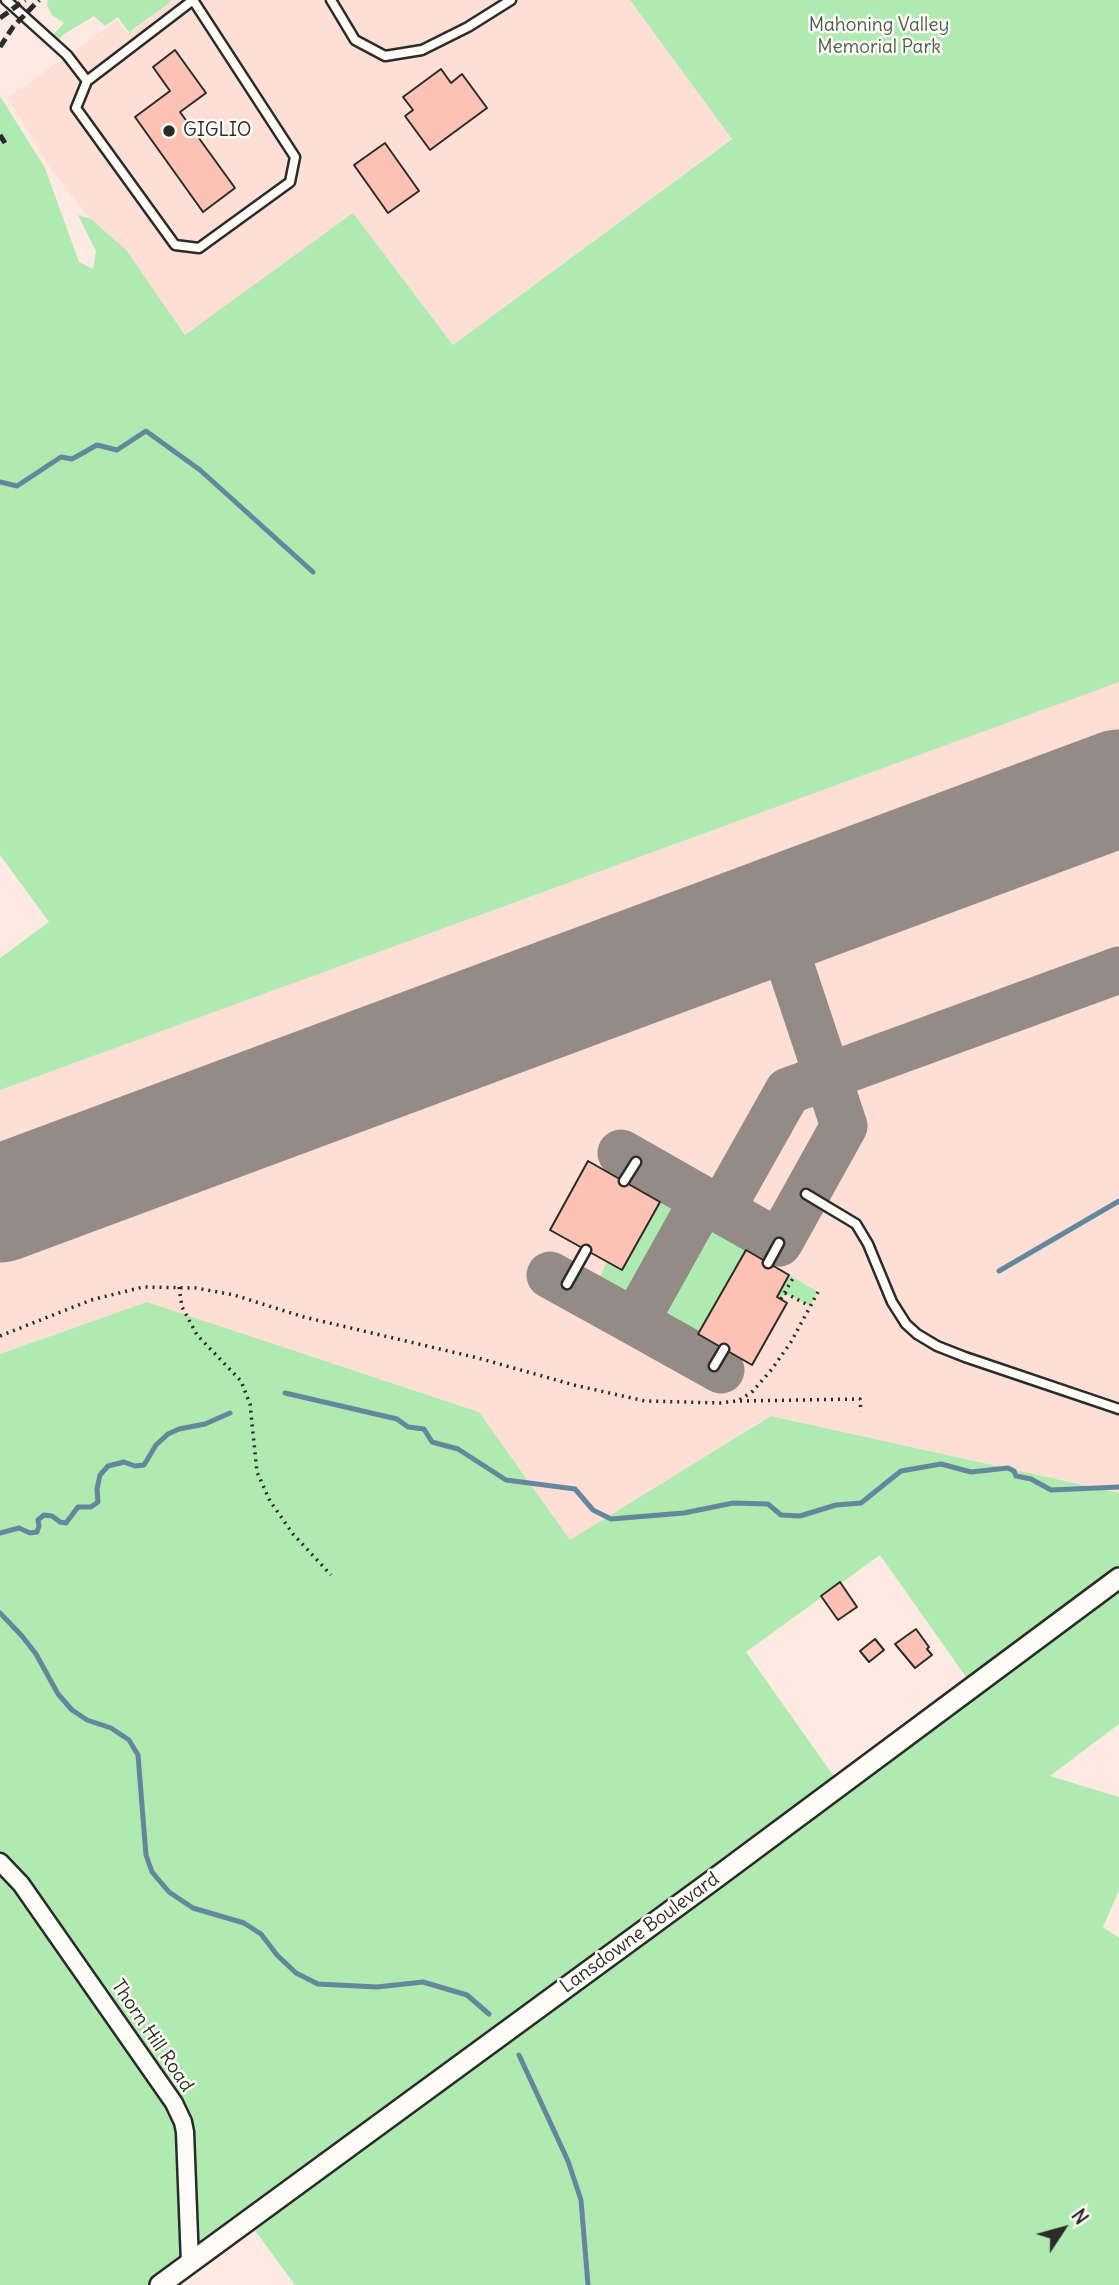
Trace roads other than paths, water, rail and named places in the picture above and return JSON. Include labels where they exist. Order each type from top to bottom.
[{"type":"street","name":"Lansdowne Boulevard","points":[[160,2285],[713,1880],[1119,1578]]},
{"type":"street","name":"Thorn Hill Road","points":[[0,1862],[21,1884],[174,2103],[185,2132],[190,2263]]},
{"type":"lane","points":[[6,0],[66,55],[87,82]]},
{"type":"lane","points":[[193,0],[295,158],[290,182],[199,248],[175,245],[76,108],[87,82],[193,0]]},
{"type":"lane","points":[[331,0],[355,40],[385,56],[422,50],[468,27],[511,0]]},
{"type":"lane","points":[[624,1181],[636,1162]]},
{"type":"lane","points":[[806,1194],[856,1224],[868,1244],[892,1303],[906,1324],[918,1334],[965,1357],[1119,1409]]},
{"type":"lane","points":[[768,1263],[779,1243]]},
{"type":"lane","points":[[567,1284],[586,1250]]},
{"type":"lane","points":[[714,1366],[724,1349]]},
{"type":"waterway","points":[[0,482],[17,486],[61,457],[72,459],[97,445],[117,450],[146,431],[200,470],[313,572]]},
{"type":"waterway","points":[[999,1271],[1119,1201]]},
{"type":"waterway","points":[[285,1393],[397,1419],[408,1427],[424,1429],[432,1442],[458,1449],[506,1480],[575,1489],[593,1510],[611,1519],[684,1513],[733,1503],[768,1504],[781,1515],[800,1516],[836,1505],[861,1503],[901,1471],[941,1464],[971,1472],[1008,1468],[1014,1471],[1016,1476],[1031,1479],[1051,1490],[1119,1487]]},
{"type":"waterway","points":[[0,1533],[19,1528],[30,1533],[37,1532],[38,1520],[44,1515],[66,1523],[78,1507],[91,1507],[98,1502],[100,1475],[108,1466],[124,1462],[135,1466],[144,1465],[156,1445],[168,1434],[205,1424],[230,1413]]},
{"type":"waterway","points":[[0,1613],[36,1654],[58,1694],[72,1710],[87,1720],[111,1728],[129,1740],[138,1755],[146,1855],[152,1872],[169,1892],[193,1908],[244,1923],[261,1934],[277,1955],[296,1973],[318,1984],[377,1987],[423,1982],[467,1995],[489,2014]]},
{"type":"waterway","points":[[519,2055],[568,2161],[581,2200],[588,2285]]},
{"type":"railway","points":[[0,18],[25,0]]},
{"type":"railway","points":[[0,47],[13,27],[39,0]]},
{"type":"railway","points":[[0,135],[5,143]]},
{"type":"place","name":"GIGLIO","points":[[169,131]]},
{"type":"park label","name":"Mahoning Valley Memorial Park","points":[[879,37]]}]
